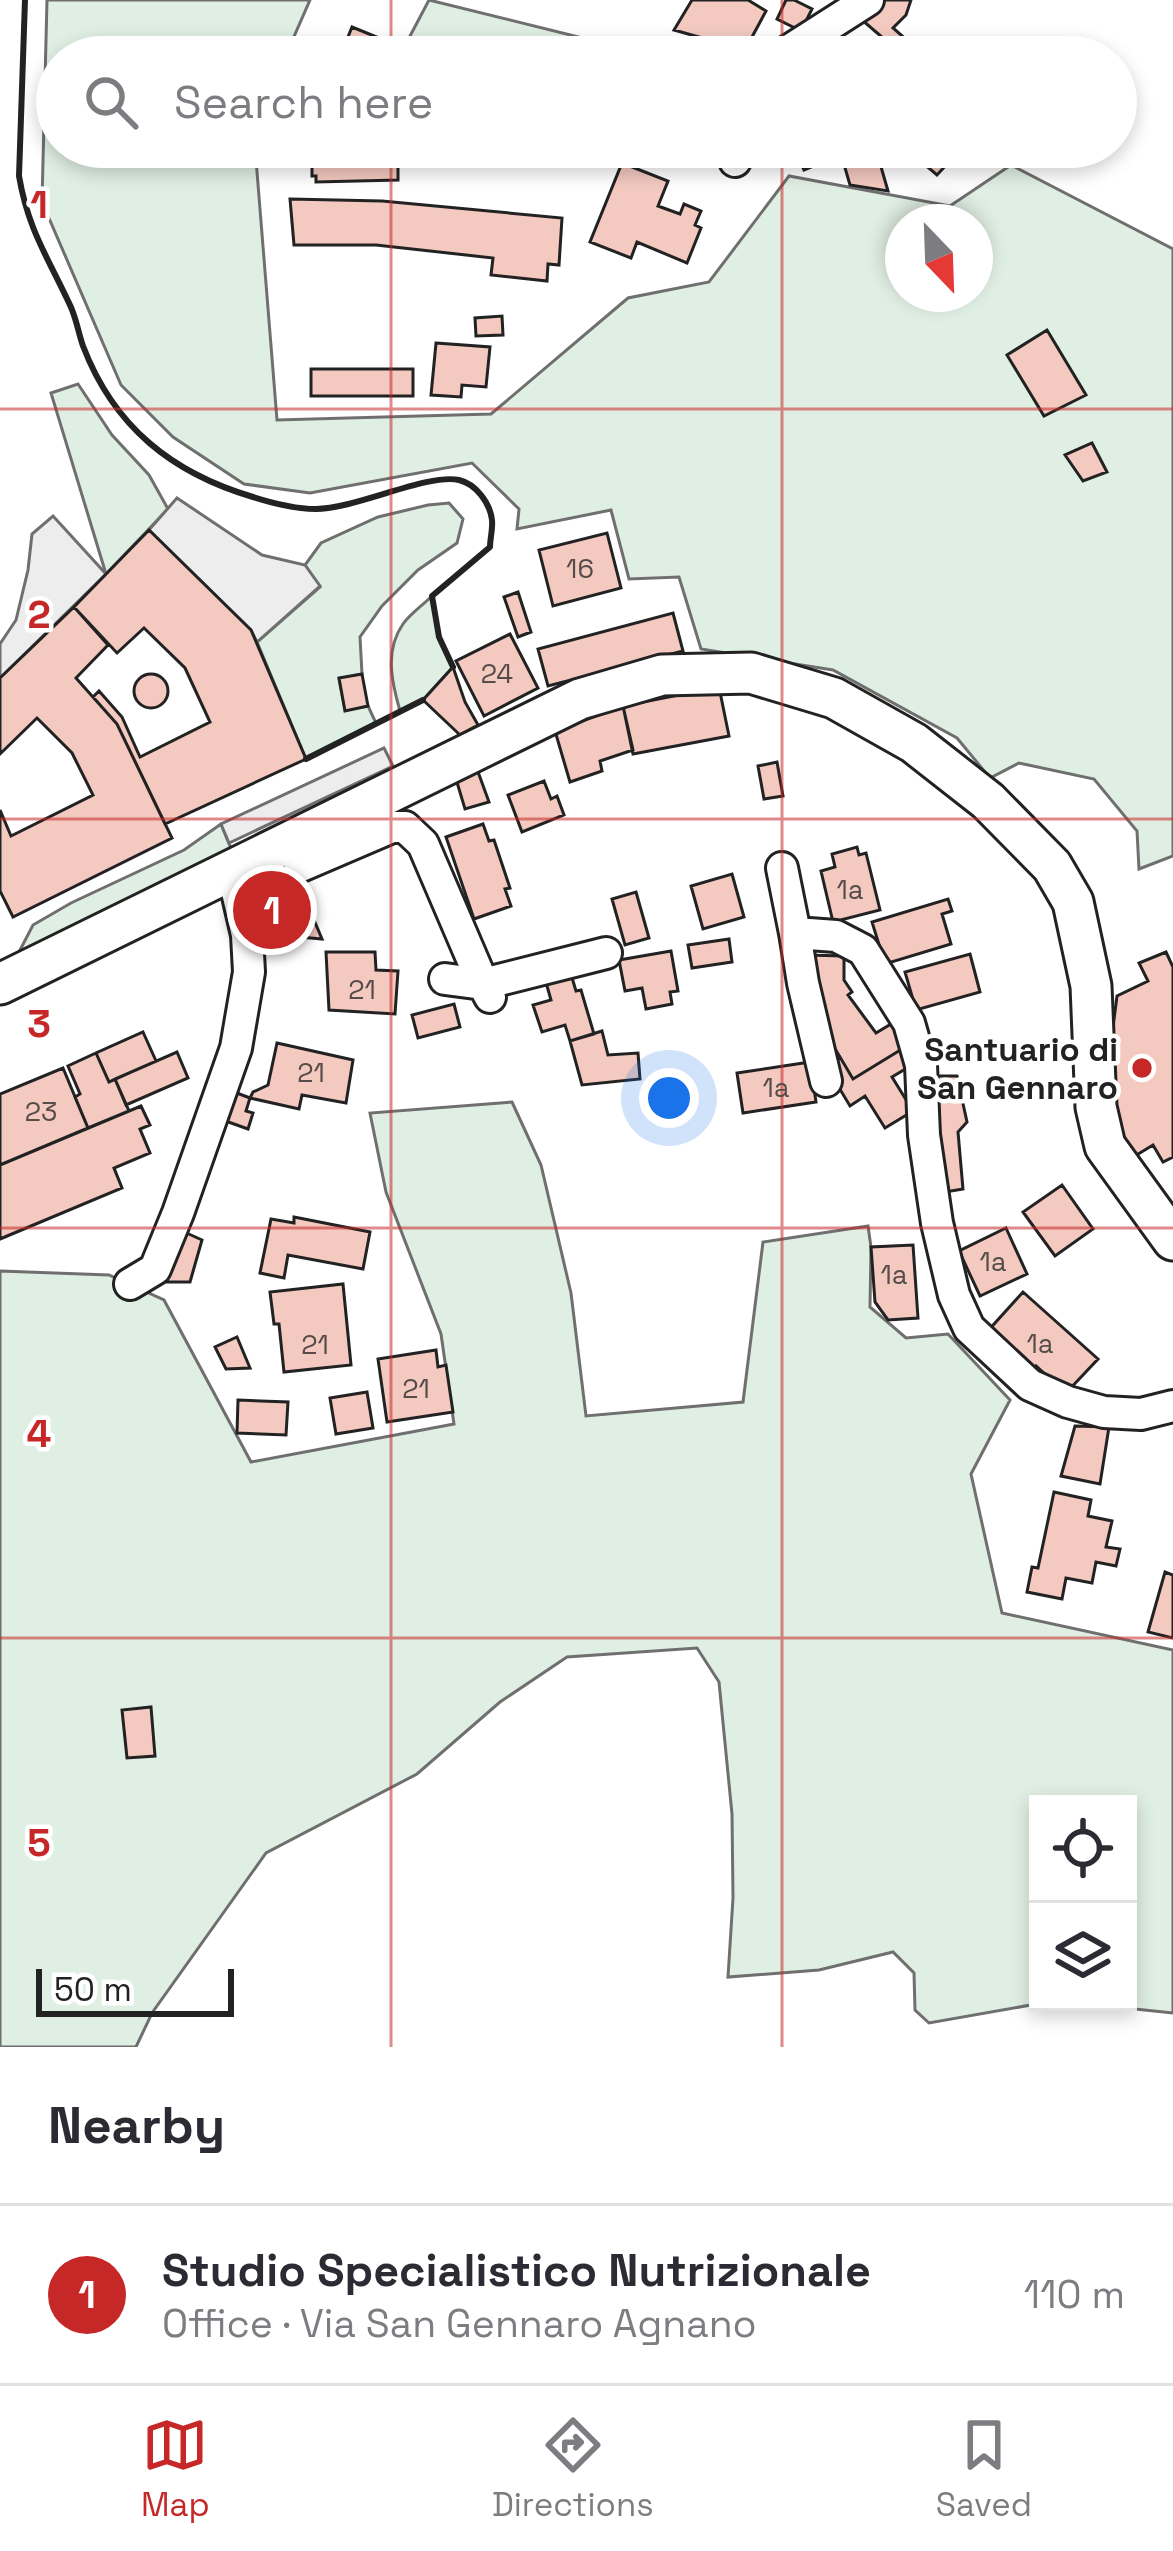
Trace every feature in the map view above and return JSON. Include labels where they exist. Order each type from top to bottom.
[{"type":"main road","points":[[0,984],[580,699],[662,675],[751,673],[834,698],[914,742],[988,801],[1052,866],[1072,902],[1091,986],[1096,1106],[1105,1146],[1173,1240]]},
{"type":"street","points":[[812,36],[868,0]]},
{"type":"street","points":[[290,841],[301,866],[392,827],[405,827],[423,844],[488,993]]},
{"type":"street","points":[[782,868],[826,1081]]},
{"type":"street","points":[[130,1285],[155,1268],[236,1048],[249,972],[248,935],[232,870]]},
{"type":"street","points":[[795,933],[836,936],[863,950],[909,1023],[921,1065],[924,1135],[937,1223],[954,1294],[969,1328],[1030,1384],[1069,1402],[1104,1412],[1141,1414],[1173,1406]]},
{"type":"street","points":[[445,979],[488,993],[606,952]]},
{"type":"green space","points":[[47,0],[310,0],[294,36],[46,36]]},
{"type":"green space","points":[[429,0],[574,36],[410,36]]},
{"type":"green space","points":[[43,168],[257,168],[277,420],[491,414],[628,298],[709,282],[789,176],[939,204],[885,204],[885,312],[993,312],[993,204],[953,204],[1007,168],[1017,168],[1173,249],[1173,856],[1139,869],[1137,831],[1094,779],[1019,763],[990,778],[957,738],[833,670],[701,649],[679,577],[629,579],[611,510],[517,529],[519,509],[472,463],[310,493],[244,484],[173,437],[121,385],[42,202]]},
{"type":"green space","points":[[78,384],[112,435],[149,475],[168,509],[106,574],[51,393]]},
{"type":"green space","points":[[449,503],[463,519],[457,543],[418,570],[382,606],[360,637],[362,674],[339,679],[345,710],[368,706],[376,723],[306,759],[257,642],[320,587],[305,565],[321,543],[378,517]]},
{"type":"green space","points":[[432,596],[439,637],[453,667],[423,700],[400,711],[392,678],[393,645],[406,620]]},
{"type":"green space","points":[[221,824],[232,851],[19,952],[33,925],[184,850]]},
{"type":"green space","points":[[512,1102],[541,1165],[571,1293],[586,1416],[743,1402],[763,1242],[868,1226],[870,1307],[906,1338],[948,1334],[1010,1400],[971,1474],[1002,1613],[1173,1650],[1173,2013],[1137,2009],[1137,1795],[1029,1795],[1029,2005],[929,2023],[915,2010],[914,1973],[893,1952],[819,1970],[728,1977],[732,1814],[719,1682],[697,1648],[567,1657],[500,1702],[417,1774],[266,1853],[152,2013],[136,2047],[0,2047],[0,1271],[109,1275],[164,1300],[251,1462],[454,1424],[441,1334],[386,1192],[370,1113]]},
{"type":"shaded area","points":[[177,498],[262,555],[305,565],[320,586],[257,642],[251,630],[149,530]]},
{"type":"shaded area","points":[[53,516],[106,574],[0,678],[0,644],[16,620],[32,534]]},
{"type":"shaded area","points":[[384,748],[393,766],[229,843],[221,824]]},
{"type":"building","points":[[692,0],[748,0],[766,11],[753,36],[695,36],[674,30]]},
{"type":"building","points":[[786,0],[812,9],[801,31],[777,19]]},
{"type":"building","points":[[885,0],[911,0],[906,15],[893,28],[902,36],[881,36],[862,20]]},
{"type":"building","points":[[352,27],[374,36],[348,36]]},
{"type":"building","points":[[312,168],[398,168],[398,180],[316,182]]},
{"type":"building","points":[[620,168],[635,168],[668,181],[658,206],[680,214],[684,204],[701,211],[695,225],[701,228],[687,263],[637,242],[631,258],[590,242]]},
{"type":"building","points":[[845,168],[881,168],[888,191],[850,185]]},
{"type":"building","points":[[290,199],[382,201],[562,218],[559,265],[548,264],[547,281],[491,275],[493,258],[376,245],[294,245]]},
{"type":"building","points":[[502,316],[503,335],[476,336],[475,318]]},
{"type":"building","points":[[1047,330],[1086,395],[1044,416],[1007,355]]},
{"type":"building","points":[[436,343],[490,347],[486,387],[462,385],[461,397],[431,395]]},
{"type":"building","points":[[311,369],[413,369],[413,396],[311,396]]},
{"type":"building","points":[[1092,443],[1107,472],[1083,481],[1065,455]]},
{"type":"building","points":[[149,530],[251,630],[306,759],[165,824],[117,724],[93,697],[99,691],[122,717],[140,757],[210,722],[185,668],[144,628],[117,653],[74,607]]},
{"type":"building","points":[[607,533],[621,588],[553,606],[539,550]]},
{"type":"building","points":[[518,592],[531,632],[518,637],[504,597]]},
{"type":"building","points":[[74,607],[108,645],[76,678],[117,724],[172,838],[13,917],[0,891],[0,810],[11,836],[93,795],[72,753],[37,718],[0,754],[0,678]]},
{"type":"building","points":[[673,613],[683,651],[548,686],[538,649]]},
{"type":"building","points":[[510,634],[538,688],[484,716],[456,661]]},
{"type":"building","points":[[453,667],[478,725],[460,735],[423,700]]},
{"type":"building","points":[[151,674],[163,679],[168,691],[163,703],[151,708],[139,703],[134,691],[139,679]]},
{"type":"building","points":[[362,674],[368,706],[345,711],[339,678]]},
{"type":"building","points":[[719,687],[729,736],[633,754],[623,706]]},
{"type":"building","points":[[623,706],[633,750],[600,761],[602,771],[570,782],[555,731]]},
{"type":"building","points":[[777,762],[783,796],[764,799],[758,766]]},
{"type":"building","points":[[477,769],[489,802],[465,809],[456,779]]},
{"type":"building","points":[[544,781],[564,815],[522,832],[508,795]]},
{"type":"building","points":[[483,824],[489,841],[494,840],[511,906],[474,919],[446,837]]},
{"type":"building","points":[[857,847],[859,855],[866,853],[880,910],[833,922],[821,871],[835,867],[832,854]]},
{"type":"building","points":[[732,874],[744,917],[703,929],[691,886]]},
{"type":"building","points":[[298,882],[322,939],[256,933],[248,901]]},
{"type":"building","points":[[636,892],[649,938],[625,945],[612,899]]},
{"type":"building","points":[[948,899],[952,911],[942,914],[951,944],[885,964],[872,922]]},
{"type":"building","points":[[729,939],[732,962],[692,968],[688,945]]},
{"type":"building","points":[[671,951],[678,991],[670,992],[672,1004],[646,1009],[642,988],[625,991],[619,960]]},
{"type":"building","points":[[326,952],[375,952],[376,970],[398,971],[395,1014],[329,1010]]},
{"type":"building","name":"Santuario di San Gennaro","points":[[1166,952],[1173,967],[1173,1157],[1163,1162],[1153,1145],[1130,1159],[1113,1117],[1110,1051],[1117,996],[1148,981],[1139,963]]},
{"type":"building","points":[[970,954],[980,992],[916,1010],[905,972]]},
{"type":"building","points":[[805,955],[844,956],[844,980],[852,992],[848,995],[876,1033],[896,1021],[907,1046],[853,1079],[828,1037]]},
{"type":"building","points":[[570,971],[594,1034],[570,1041],[565,1025],[542,1032],[533,1005],[551,1000],[545,979]]},
{"type":"building","points":[[454,1004],[460,1027],[418,1038],[412,1015]]},
{"type":"building","points":[[602,1031],[608,1055],[638,1053],[640,1079],[582,1085],[570,1041]]},
{"type":"building","points":[[143,1032],[156,1061],[109,1082],[96,1053]]},
{"type":"building","points":[[277,1043],[353,1060],[346,1103],[302,1095],[299,1109],[250,1098],[268,1085]]},
{"type":"building","points":[[902,1049],[912,1065],[892,1077],[913,1111],[885,1128],[865,1096],[850,1106],[826,1066],[840,1057],[853,1079]]},
{"type":"building","points":[[177,1052],[188,1078],[126,1105],[115,1079]]},
{"type":"building","points":[[96,1053],[109,1082],[115,1079],[129,1111],[88,1128],[68,1066]]},
{"type":"building","points":[[810,1062],[816,1102],[743,1113],[737,1073]]},
{"type":"building","points":[[63,1068],[88,1128],[0,1165],[0,1094]]},
{"type":"building","points":[[930,1076],[957,1076],[967,1122],[958,1132],[963,1189],[939,1193]]},
{"type":"building","points":[[229,1090],[250,1098],[246,1111],[253,1113],[248,1129],[220,1119]]},
{"type":"building","points":[[141,1106],[150,1125],[140,1129],[150,1153],[114,1168],[122,1188],[0,1239],[0,1165]]},
{"type":"building","points":[[1062,1185],[1093,1229],[1055,1256],[1023,1212]]},
{"type":"building","points":[[294,1217],[370,1232],[363,1269],[288,1255],[284,1278],[260,1273],[271,1219],[294,1223]]},
{"type":"building","points":[[1006,1228],[1027,1274],[980,1296],[959,1251]]},
{"type":"building","points":[[180,1230],[202,1240],[190,1282],[167,1282]]},
{"type":"building","points":[[913,1245],[918,1318],[888,1320],[875,1302],[871,1247]]},
{"type":"building","points":[[343,1284],[351,1365],[284,1372],[270,1292]]},
{"type":"building","points":[[1023,1292],[1098,1359],[1066,1393],[1036,1366],[1030,1373],[986,1333]]},
{"type":"building","points":[[237,1337],[250,1368],[226,1369],[215,1347]]},
{"type":"building","points":[[436,1350],[438,1367],[446,1365],[453,1412],[387,1422],[378,1359]]},
{"type":"building","points":[[367,1392],[373,1428],[336,1434],[330,1398]]},
{"type":"building","points":[[238,1400],[288,1402],[286,1435],[237,1433]]},
{"type":"building","points":[[1075,1426],[1109,1427],[1100,1484],[1061,1476]]},
{"type":"building","points":[[1054,1492],[1091,1500],[1088,1516],[1112,1521],[1106,1547],[1120,1549],[1116,1566],[1096,1562],[1092,1583],[1066,1578],[1062,1599],[1027,1592],[1032,1567],[1038,1568]]},
{"type":"building","points":[[1165,1572],[1173,1575],[1173,1638],[1148,1632]]},
{"type":"building","points":[[151,1707],[155,1756],[127,1758],[122,1710]]},
{"type":"wall","points":[[25,0],[19,176],[23,195],[83,346],[111,400],[149,443],[172,460],[224,487],[276,503],[316,509],[446,479],[471,486],[491,514],[490,547],[432,596],[439,637],[453,667]]},
{"type":"wall","points":[[306,759],[423,700]]},
{"type":"place","name":"Studio Specialistico Nutrizionale","points":[[272,910]]},
{"type":"place","name":"Santuario di San Gennaro","points":[[1142,1068]]}]
